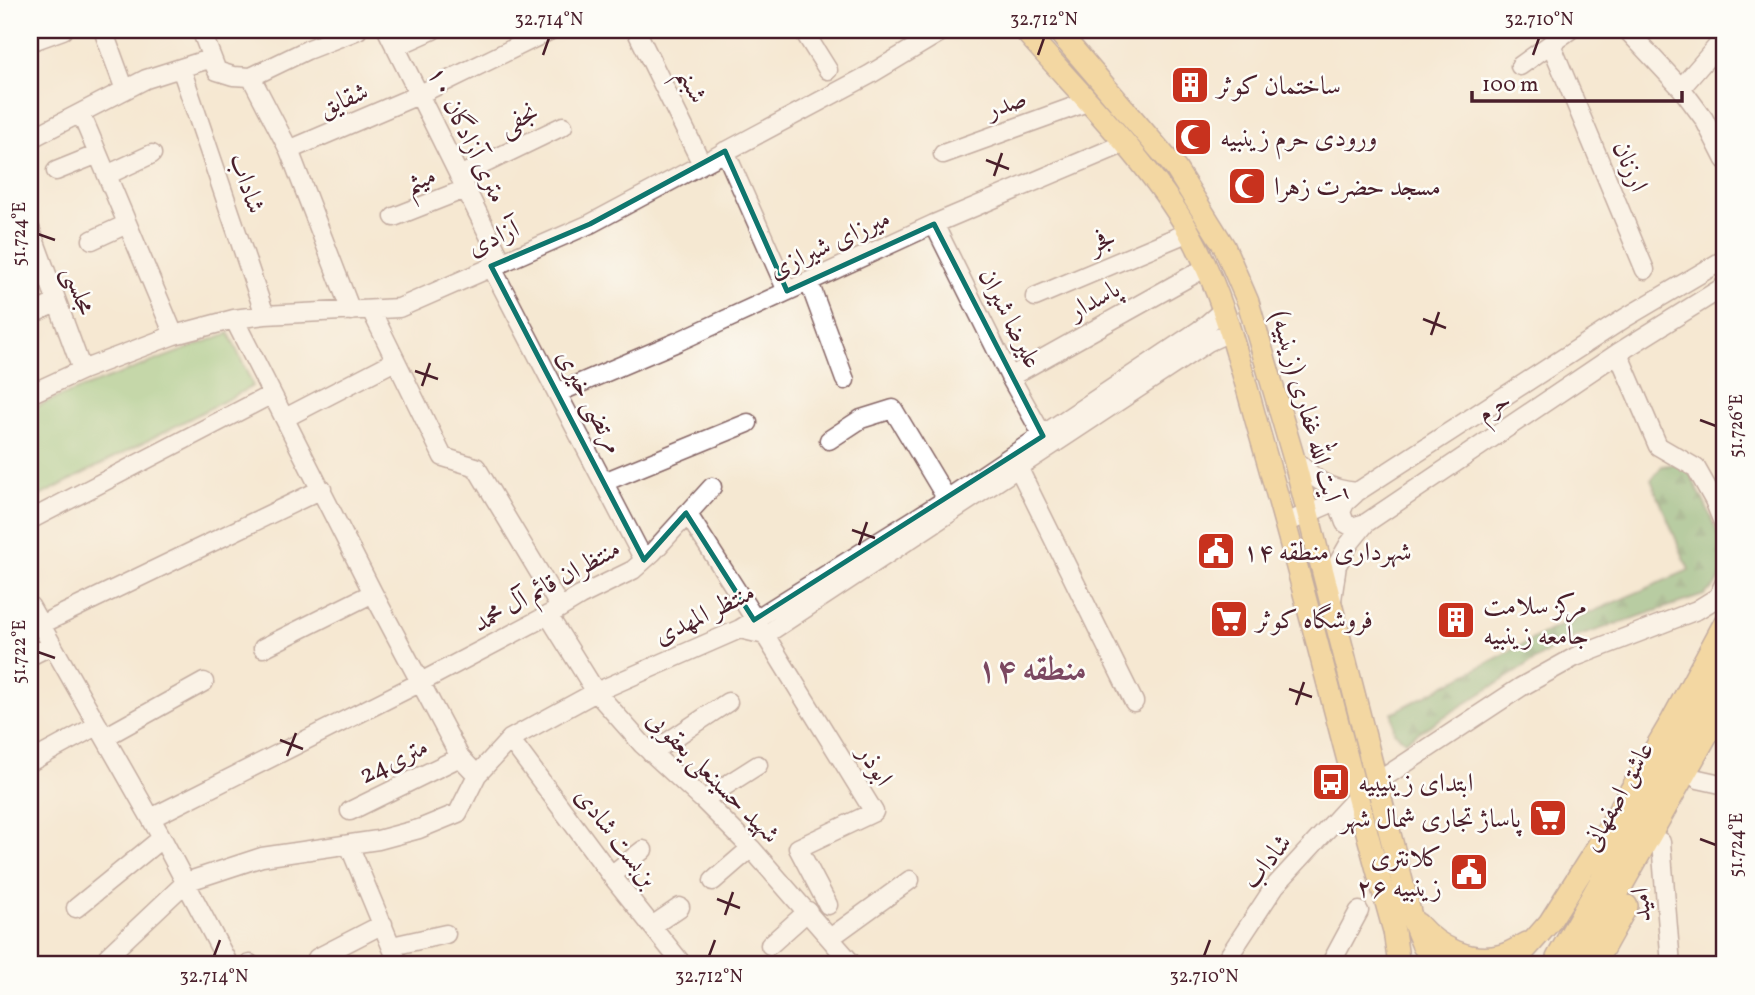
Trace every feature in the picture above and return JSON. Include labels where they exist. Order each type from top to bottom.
[{"type":"main road","name":"آیت الله غفاری (زینبیه)","points":[[1024,30],[1156,183],[1189,232],[1205,268],[1231,336],[1286,523],[1394,931],[1399,965]]},
{"type":"main road","name":"آیت الله غفاری (زینبیه)","points":[[1057,30],[1177,169],[1224,246],[1248,302],[1309,514],[1411,916],[1423,946],[1434,963]]},
{"type":"main road","points":[[1531,965],[1533,955],[1549,923],[1715,660],[1725,622]]},
{"type":"main road","name":"عاشق اصفهانی","points":[[1567,962],[1715,660]]},
{"type":"main road","name":"عاشق اصفهانی","points":[[1567,962],[1725,703]]},
{"type":"main road","points":[[1596,961],[1725,732]]},
{"type":"main road","points":[[1411,916],[1437,942],[1469,956],[1503,955],[1535,939]]},
{"type":"main road","points":[[1512,965],[1549,923]]},
{"type":"street","points":[[30,42],[63,30]]},
{"type":"street","points":[[103,30],[125,90]]},
{"type":"street","points":[[201,30],[217,71],[233,76],[251,77],[307,50],[358,30]]},
{"type":"street","name":"۱۰ متری آزادگان","points":[[387,30],[462,182],[496,264]]},
{"type":"street","points":[[395,47],[433,30]]},
{"type":"street","name":"شقایق","points":[[289,150],[418,95],[551,30]]},
{"type":"street","name":"شبنم","points":[[636,30],[702,164]]},
{"type":"street","points":[[803,30],[828,70]]},
{"type":"street","name":"آزادی","points":[[30,394],[82,370],[174,335],[234,319],[265,315],[399,309],[590,224],[869,75],[944,30]]},
{"type":"street","points":[[1520,65],[1570,30]]},
{"type":"street","points":[[1627,30],[1681,88],[1704,119],[1725,160]]},
{"type":"street","points":[[1681,88],[1725,37]]},
{"type":"street","name":"ارزنان","points":[[1551,44],[1645,270]]},
{"type":"street","points":[[30,139],[146,79],[212,58]]},
{"type":"street","name":"شاداب","points":[[181,68],[265,315]]},
{"type":"street","points":[[251,77],[289,150],[351,310]]},
{"type":"street","name":"صدر","points":[[943,153],[1087,102]]},
{"type":"street","points":[[85,123],[174,335]]},
{"type":"street","name":"نجفی","points":[[462,182],[563,125]]},
{"type":"street","name":"میرزای شیرازی","points":[[557,393],[787,292],[934,223],[1123,144]]},
{"type":"street","points":[[725,152],[787,292]]},
{"type":"street","points":[[56,171],[97,154]]},
{"type":"street","points":[[107,175],[152,154]]},
{"type":"street","name":"میثم","points":[[394,217],[462,182]]},
{"type":"street","points":[[92,240],[127,223]]},
{"type":"street","name":"علیرضا شیران","points":[[934,223],[1042,436]]},
{"type":"street","name":"مجلسی","points":[[30,228],[82,370]]},
{"type":"street","name":"فجر","points":[[1035,297],[1189,232]]},
{"type":"street","name":"حرم","points":[[1286,523],[1357,492],[1625,318],[1725,259]]},
{"type":"street","name":"مرتضی خیری","points":[[496,264],[557,393],[644,560]]},
{"type":"street","name":"پاسدار","points":[[1010,377],[1205,268]]},
{"type":"street","points":[[809,282],[845,380]]},
{"type":"street","name":"حرم","points":[[1331,603],[1337,565],[1366,523],[1618,353],[1725,286]]},
{"type":"street","points":[[39,310],[57,302]]},
{"type":"street","name":"شهید حسینعلی یعقوبی","points":[[372,310],[443,457],[476,467],[596,692],[651,753],[751,848],[808,911],[851,965]]},
{"type":"street","name":"منتظر المهدی","points":[[186,882],[262,857],[378,841],[419,829],[458,813],[477,775],[510,739],[596,692],[753,628],[1015,462],[1042,436],[1205,336],[1222,311]]},
{"type":"street","points":[[234,319],[373,593],[460,757],[477,775]]},
{"type":"street","points":[[1134,702],[1015,462],[1205,336],[1231,336]]},
{"type":"street","points":[[1618,353],[1658,446],[1696,468],[1725,527]]},
{"type":"street","points":[[285,418],[395,361]]},
{"type":"street","points":[[30,520],[272,394]]},
{"type":"street","points":[[829,440],[861,419],[893,408],[950,505]]},
{"type":"street","points":[[604,482],[748,423]]},
{"type":"street","points":[[1294,459],[1318,482],[1338,490],[1357,492]]},
{"type":"street","name":"منتظران قائم آل محمد","points":[[151,818],[421,682],[633,570],[712,487]]},
{"type":"street","points":[[40,625],[322,489]]},
{"type":"street","points":[[1357,492],[1345,503],[1341,512],[1345,523],[1352,527],[1366,523]]},
{"type":"street","points":[[687,513],[753,628]]},
{"type":"street","points":[[1377,782],[1521,687],[1574,657],[1697,611],[1718,597],[1725,582]]},
{"type":"street","points":[[264,648],[373,593]]},
{"type":"street","points":[[30,606],[151,818],[229,965]]},
{"type":"street","points":[[1715,660],[1725,607]]},
{"type":"street","name":"ابوذر","points":[[753,628],[874,812],[798,848],[828,905]]},
{"type":"street","points":[[30,656],[52,645]]},
{"type":"street","points":[[30,762],[204,681]]},
{"type":"street","points":[[651,753],[728,702]]},
{"type":"street","name":"بن‌بست شادی","points":[[510,739],[611,875],[683,965]]},
{"type":"street","name":"24متری","points":[[350,811],[460,757]]},
{"type":"street","points":[[703,800],[758,765]]},
{"type":"street","points":[[1698,779],[1725,785]]},
{"type":"street","name":"شاداب","points":[[1223,965],[1275,886],[1357,797]]},
{"type":"street","points":[[76,908],[162,838]]},
{"type":"street","name":"امید","points":[[1661,842],[1671,965]]},
{"type":"street","points":[[349,845],[399,965]]},
{"type":"street","points":[[713,881],[751,848]]},
{"type":"street","points":[[611,875],[643,850]]},
{"type":"street","points":[[830,938],[910,880]]},
{"type":"street","points":[[112,965],[108,956],[186,882]]},
{"type":"street","points":[[652,926],[680,907]]},
{"type":"street","points":[[770,945],[808,911]]},
{"type":"street","points":[[1329,965],[1359,911]]},
{"type":"street","points":[[317,958],[383,924]]},
{"type":"street","points":[[392,946],[446,934]]},
{"type":"highlighted area","points":[[725,151],[787,291],[934,224],[1043,436],[754,620],[686,513],[644,560],[491,266],[590,224]]},
{"type":"green space","points":[[229,333],[253,386],[30,501],[30,410]]},
{"type":"green space","points":[[1674,464],[1688,470],[1715,526],[1723,558],[1722,572],[1716,585],[1704,595],[1567,640],[1405,741],[1394,732],[1392,713],[1548,631],[1689,570],[1651,480],[1662,466]]},
{"type":"green space","points":[[1309,576],[1315,576],[1414,949],[1422,965],[1404,965]]},
{"type":"place","name":"ساختمان کوثر","points":[[1190,85]]},
{"type":"place","name":"ورودی حرم زینبیه","points":[[1193,137]]},
{"type":"place","name":"مسجد حضرت زهرا","points":[[1247,186]]},
{"type":"place","name":"شهرداری منطقه ۱۴","points":[[1216,551]]},
{"type":"place","name":"فروشگاه کوثر","points":[[1229,619]]},
{"type":"place","name":"مرکز سلامت جامعه زینبیه","points":[[1456,620]]},
{"type":"place","name":"ابتدای زینیبیه","points":[[1331,782]]},
{"type":"place","name":"پاساژ تجاری شمال شهر","points":[[1548,818]]},
{"type":"place","name":"کلانتری ۲۶ زینبیه","points":[[1469,872]]},
{"type":"district","name":"منطقه ۱۴","points":[[1032,668]]}]
